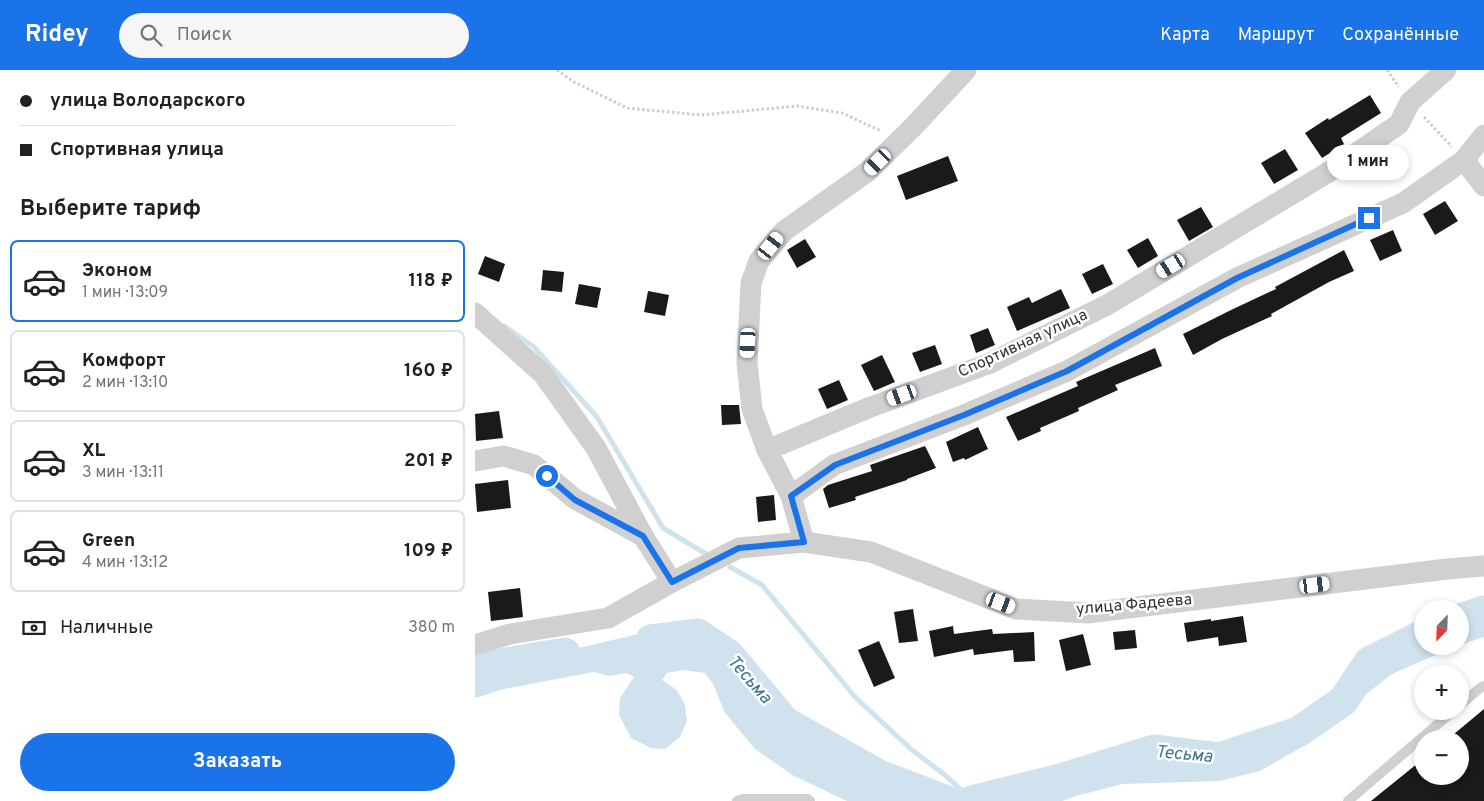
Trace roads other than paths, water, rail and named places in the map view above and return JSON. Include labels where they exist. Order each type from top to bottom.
[{"type":"street","points":[[804,542],[791,496],[767,450],[752,409],[747,363],[751,283],[759,262],[784,231],[867,172],[966,70]]},
{"type":"street","name":"Спортивная улица","points":[[767,450],[868,408],[988,364],[1107,305],[1332,170],[1399,124],[1410,102],[1446,70]]},
{"type":"street","points":[[791,496],[835,465],[964,415],[1067,371],[1237,278],[1403,203],[1464,160],[1484,135]]},
{"type":"street","points":[[1464,160],[1484,186]]},
{"type":"street","points":[[475,313],[543,374],[596,448],[643,536],[672,582]]},
{"type":"street","points":[[475,461],[504,456],[533,465],[575,500],[643,536]]},
{"type":"street","name":"улица Фадеева","points":[[475,645],[510,634],[608,618],[672,582],[739,548],[804,542],[871,552],[1016,609],[1088,613],[1484,566]]},
{"type":"lane","points":[[1469,697],[1484,686]]},
{"type":"lane","points":[[1348,801],[1442,720]]},
{"type":"lane","points":[[737,801],[743,799],[807,799],[810,801]]},
{"type":"water","points":[[1484,619],[1484,637],[1469,642],[1469,622]]},
{"type":"water","points":[[664,628],[688,631],[720,651],[746,697],[779,731],[877,784],[926,796],[979,801],[847,801],[794,776],[755,749],[725,713],[713,684],[705,673],[683,670],[667,673],[662,680],[677,690],[685,705],[687,721],[680,737],[665,749],[651,748],[631,738],[619,715],[620,698],[634,677],[626,673],[609,676],[594,672],[504,689],[475,698],[475,674],[532,657]]},
{"type":"water","points":[[1414,642],[1414,655],[1435,655],[1392,674],[1356,702],[1338,722],[1309,743],[1260,771],[1219,781],[1122,784],[1062,801],[999,801],[1035,789],[1071,771],[1109,763],[1144,760],[1191,762],[1248,755],[1295,737],[1328,712],[1361,673]]},
{"type":"waterway","points":[[504,326],[534,347],[597,417],[663,528],[706,554]]},
{"type":"waterway","points":[[730,567],[762,585],[856,698],[912,750],[945,775],[973,801]]},
{"type":"waterway","name":"Тесьма","points":[[1469,616],[1484,611]]},
{"type":"waterway","name":"Тесьма","points":[[651,640],[698,634],[729,655],[785,722],[879,775],[947,801]]},
{"type":"waterway","name":"Тесьма","points":[[971,801],[1060,779],[1154,750],[1219,758],[1298,732],[1343,701],[1369,662],[1414,640]]},
{"type":"waterway","name":"Тесьма","points":[[475,668],[565,653]]}]
